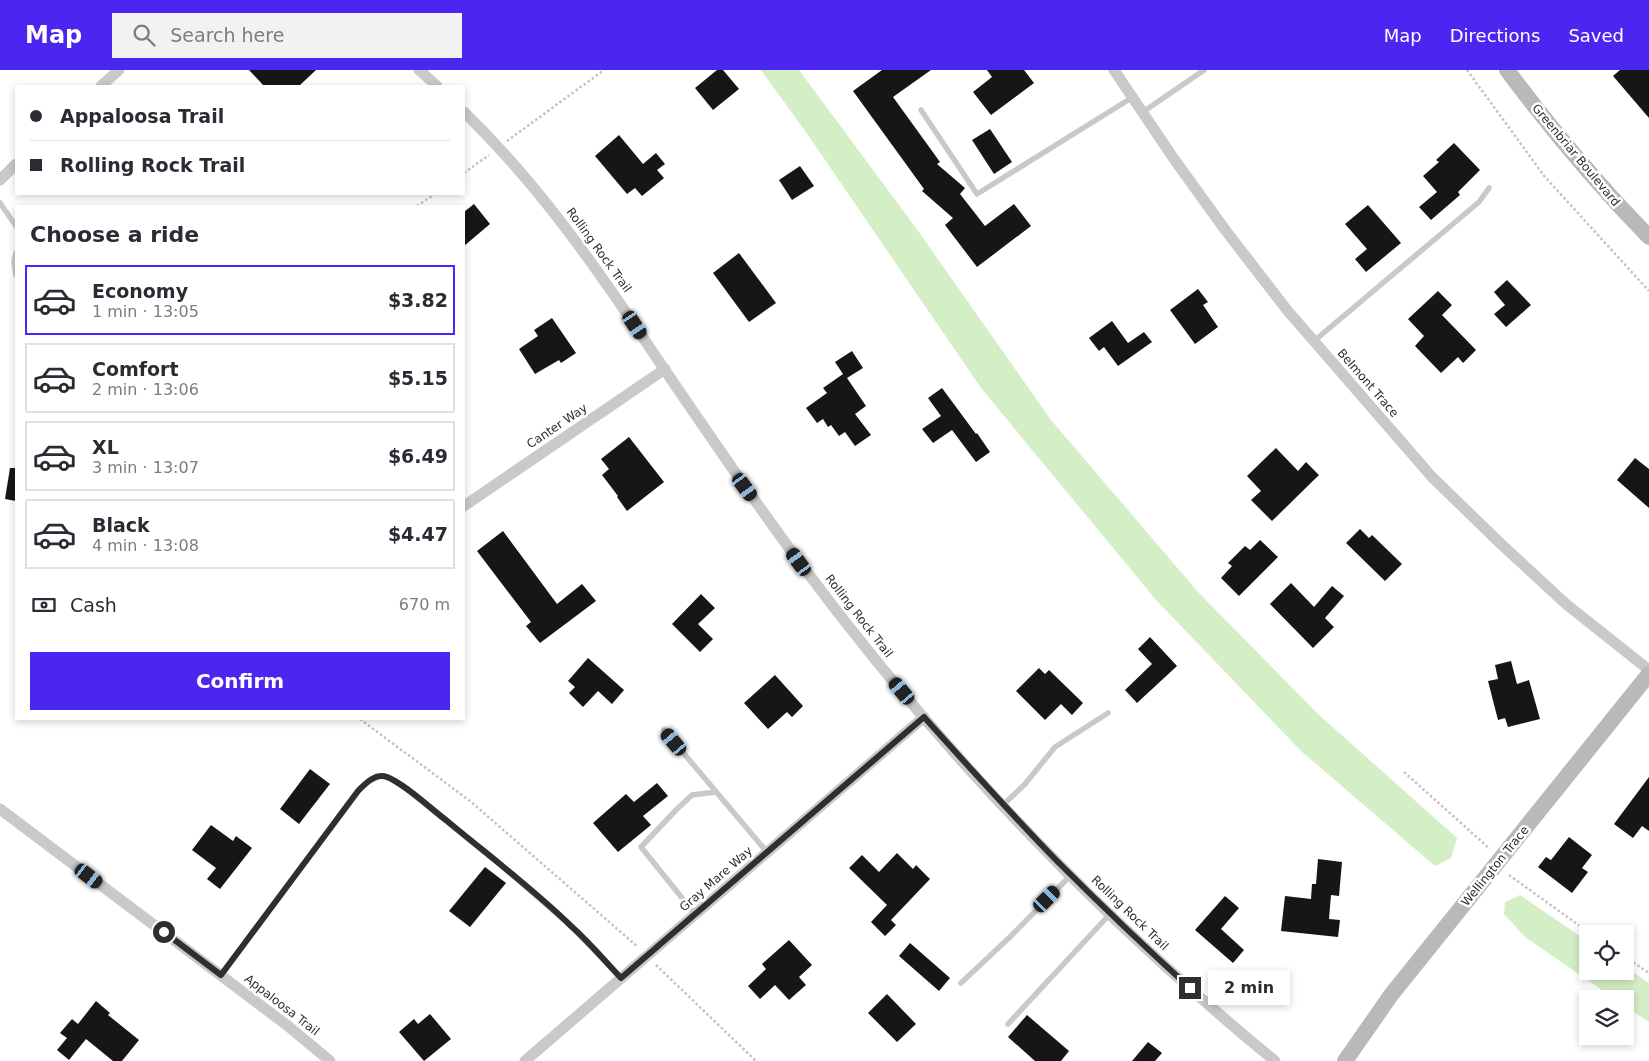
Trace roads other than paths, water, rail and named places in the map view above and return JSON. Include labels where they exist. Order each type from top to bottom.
[{"type":"street","points":[[102,85],[119,70]]},
{"type":"street","points":[[419,70],[436,85]]},
{"type":"street","name":"Belmont Trace","points":[[1114,70],[1226,231],[1314,342],[1432,477],[1566,604],[1649,672]]},
{"type":"street","name":"Greenbriar Boulevard","points":[[1507,70],[1544,120],[1616,203],[1649,237]]},
{"type":"street","name":"Rolling Rock Trail","points":[[465,113],[499,148],[552,209],[595,265],[734,472],[799,562],[859,639],[924,717],[1003,805],[1110,914],[1190,988],[1275,1061]]},
{"type":"street","points":[[0,180],[15,165]]},
{"type":"street","name":"Canter Way","points":[[465,505],[665,370]]},
{"type":"street","name":"Wellington Trace","points":[[1345,1061],[1391,995],[1649,672]]},
{"type":"street","name":"Gray Mare Way","points":[[525,1061],[924,717]]},
{"type":"street","name":"Appaloosa Trail","points":[[0,809],[288,1026],[330,1061]]},
{"type":"lane","points":[[1142,112],[1204,70]]},
{"type":"lane","points":[[921,110],[977,194],[1133,98]]},
{"type":"lane","points":[[1314,342],[1479,202],[1489,188]]},
{"type":"lane","points":[[0,203],[15,225]]},
{"type":"lane","points":[[1003,805],[1025,784],[1055,747],[1108,713]]},
{"type":"lane","points":[[664,730],[767,852]]},
{"type":"lane","points":[[221,975],[358,791],[366,783],[380,776],[388,777],[405,788],[498,862],[571,926],[621,978]]},
{"type":"lane","points":[[695,914],[641,847],[692,795],[716,792]]},
{"type":"lane","points":[[961,983],[1071,875]]},
{"type":"lane","points":[[1008,1024],[1110,914]]}]
